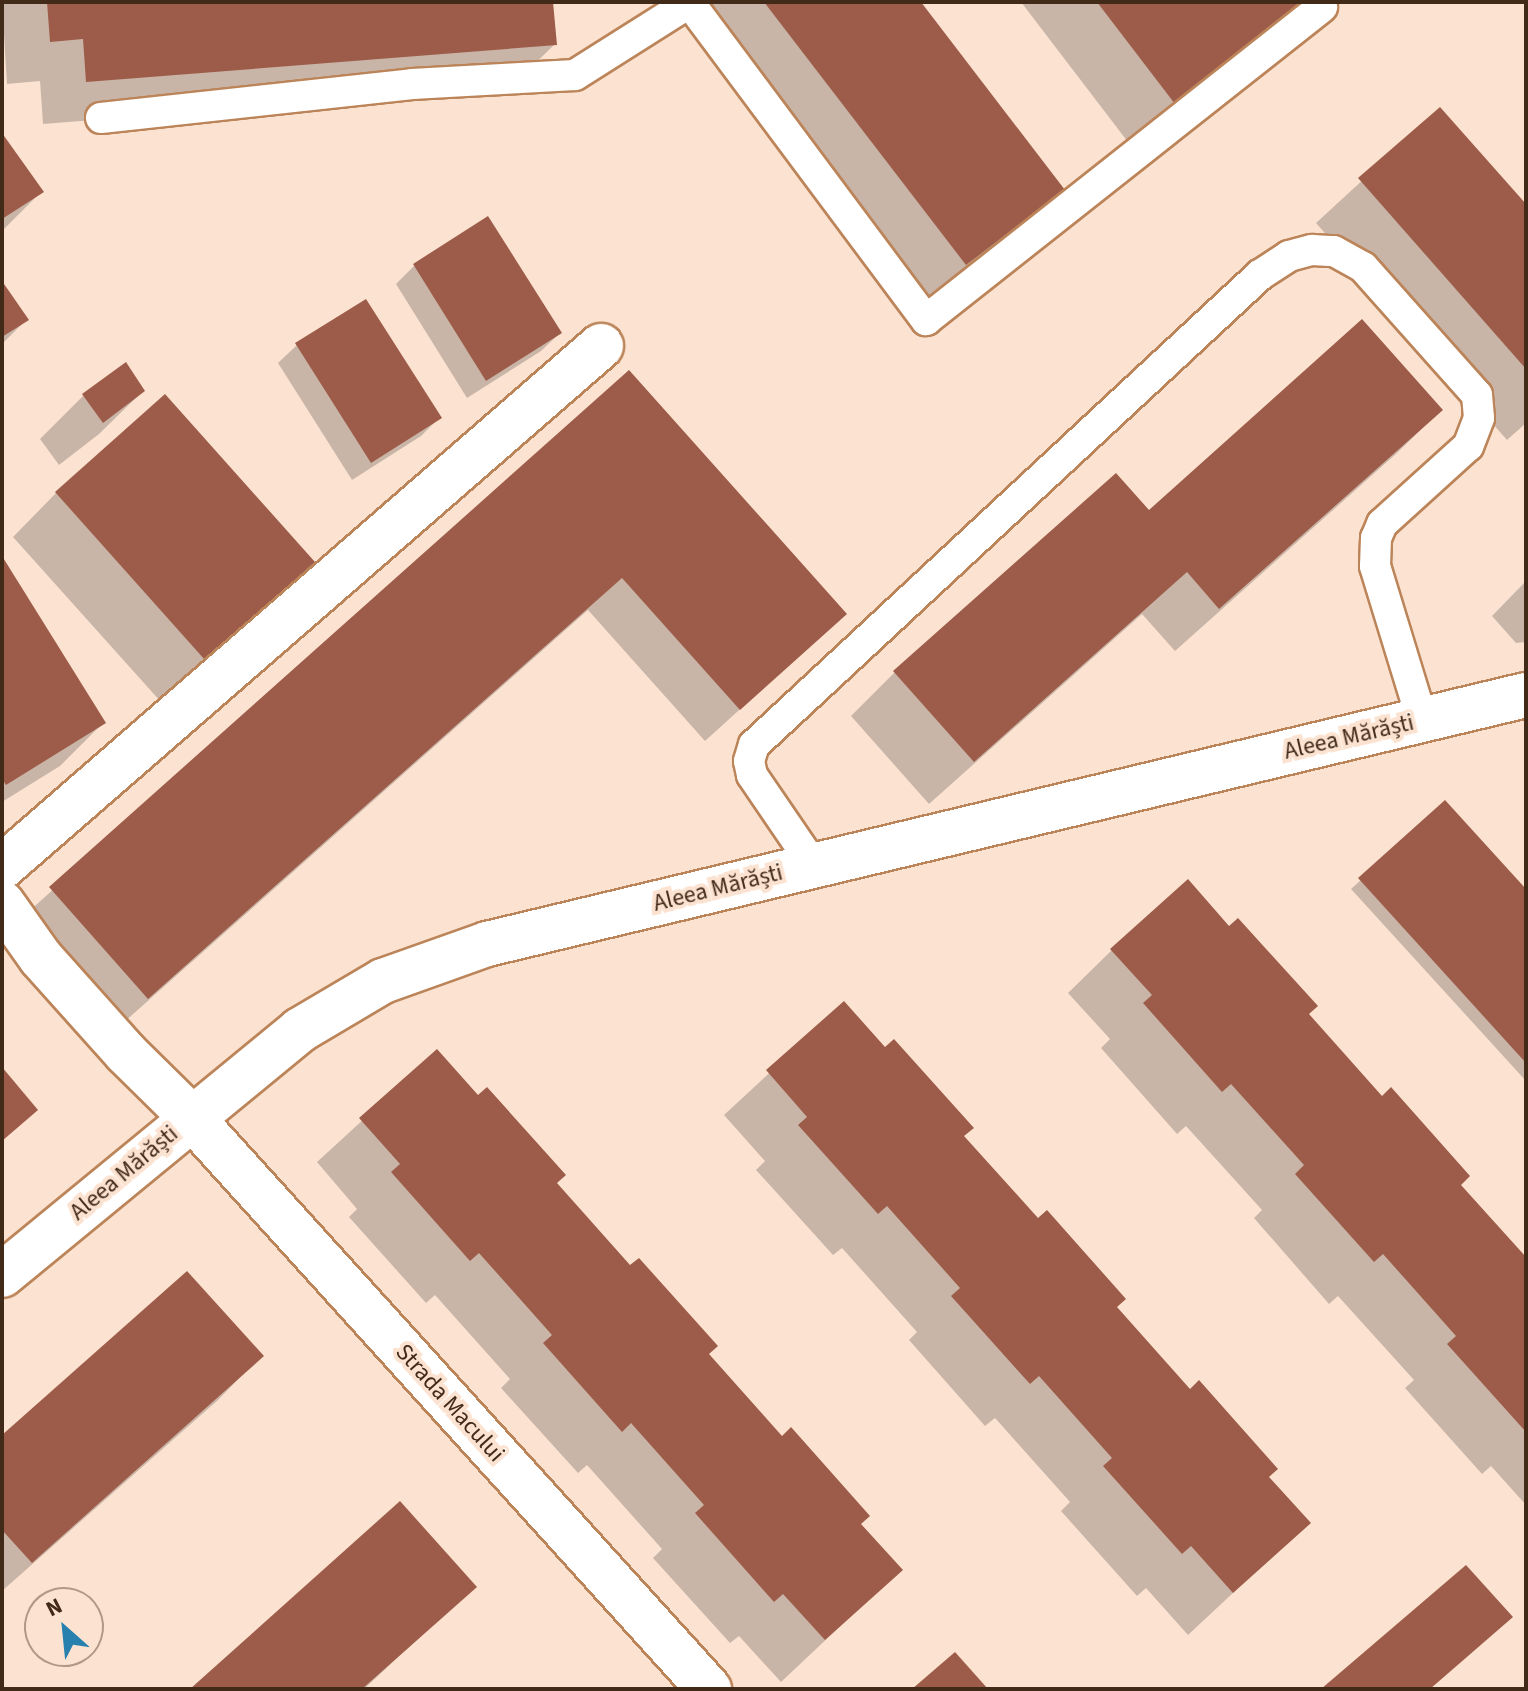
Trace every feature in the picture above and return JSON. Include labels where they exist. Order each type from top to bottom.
[{"type":"street","points":[[2,867],[601,346]]},
{"type":"street","name":"Aleea Mărăști","points":[[2,1275],[300,1030],[383,981],[487,944],[1526,695]]},
{"type":"street","name":"Strada Macului","points":[[2,903],[41,958],[126,1053],[191,1117],[709,1689]]},
{"type":"lane","points":[[101,118],[412,84],[575,75],[689,2],[926,320],[1322,7]]},
{"type":"lane","points":[[814,866],[752,775],[749,761],[754,745],[1260,275],[1289,256],[1301,253],[1334,251],[1363,267],[1477,395],[1479,418],[1468,446],[1382,524],[1376,538],[1375,566],[1422,720]]},
{"type":"building","points":[[47,2],[553,2],[557,45],[86,82],[83,39],[50,42]]},
{"type":"building","points":[[764,2],[921,2],[1065,190],[966,265]]},
{"type":"building","points":[[1097,2],[1309,2],[1175,104]]},
{"type":"building","points":[[1440,107],[1526,204],[1526,369],[1358,178]]},
{"type":"building","points":[[2,133],[44,192],[2,219]]},
{"type":"building","points":[[488,216],[562,333],[486,381],[413,264]]},
{"type":"building","points":[[2,281],[29,320],[2,337]]},
{"type":"building","points":[[366,299],[442,418],[371,463],[295,343]]},
{"type":"building","points":[[1362,319],[1443,410],[1219,609],[1187,572],[974,762],[893,671],[1116,473],[1149,510]]},
{"type":"building","points":[[126,362],[145,391],[103,423],[82,394]]},
{"type":"building","points":[[629,370],[847,614],[740,710],[622,578],[148,999],[49,887]]},
{"type":"building","points":[[165,394],[315,562],[205,660],[55,492]]},
{"type":"building","points":[[2,556],[106,723],[6,785],[2,779]]},
{"type":"building","points":[[1445,800],[1526,889],[1526,1063],[1358,878]]},
{"type":"building","points":[[1188,879],[1229,926],[1238,918],[1318,1006],[1309,1014],[1382,1096],[1391,1087],[1470,1176],[1461,1185],[1526,1257],[1526,1432],[1447,1344],[1456,1336],[1383,1254],[1374,1262],[1295,1174],[1304,1165],[1231,1084],[1222,1092],[1143,1003],[1152,995],[1110,949]]},
{"type":"building","points":[[844,1001],[885,1047],[894,1039],[974,1128],[964,1136],[1038,1218],[1047,1210],[1126,1299],[1117,1307],[1190,1389],[1199,1380],[1278,1469],[1269,1477],[1311,1523],[1233,1593],[1191,1546],[1182,1554],[1103,1466],[1112,1458],[1039,1376],[1030,1384],[951,1296],[960,1288],[887,1206],[878,1214],[798,1125],[807,1117],[766,1070]]},
{"type":"building","points":[[437,1049],[478,1095],[487,1087],[566,1175],[557,1183],[630,1265],[639,1258],[718,1346],[709,1354],[782,1436],[791,1427],[870,1516],[861,1524],[903,1570],[825,1640],[783,1594],[774,1602],[695,1513],[704,1505],[631,1423],[622,1432],[543,1343],[552,1335],[479,1253],[470,1261],[391,1172],[400,1164],[359,1118]]},
{"type":"building","points":[[2,1067],[38,1110],[2,1141]]},
{"type":"building","points":[[187,1271],[264,1356],[32,1563],[2,1530],[2,1435]]},
{"type":"building","points":[[400,1501],[477,1587],[362,1689],[190,1689]]},
{"type":"building","points":[[1466,1565],[1513,1617],[1430,1689],[1321,1689]]},
{"type":"building","points":[[955,1652],[988,1689],[912,1689]]}]
